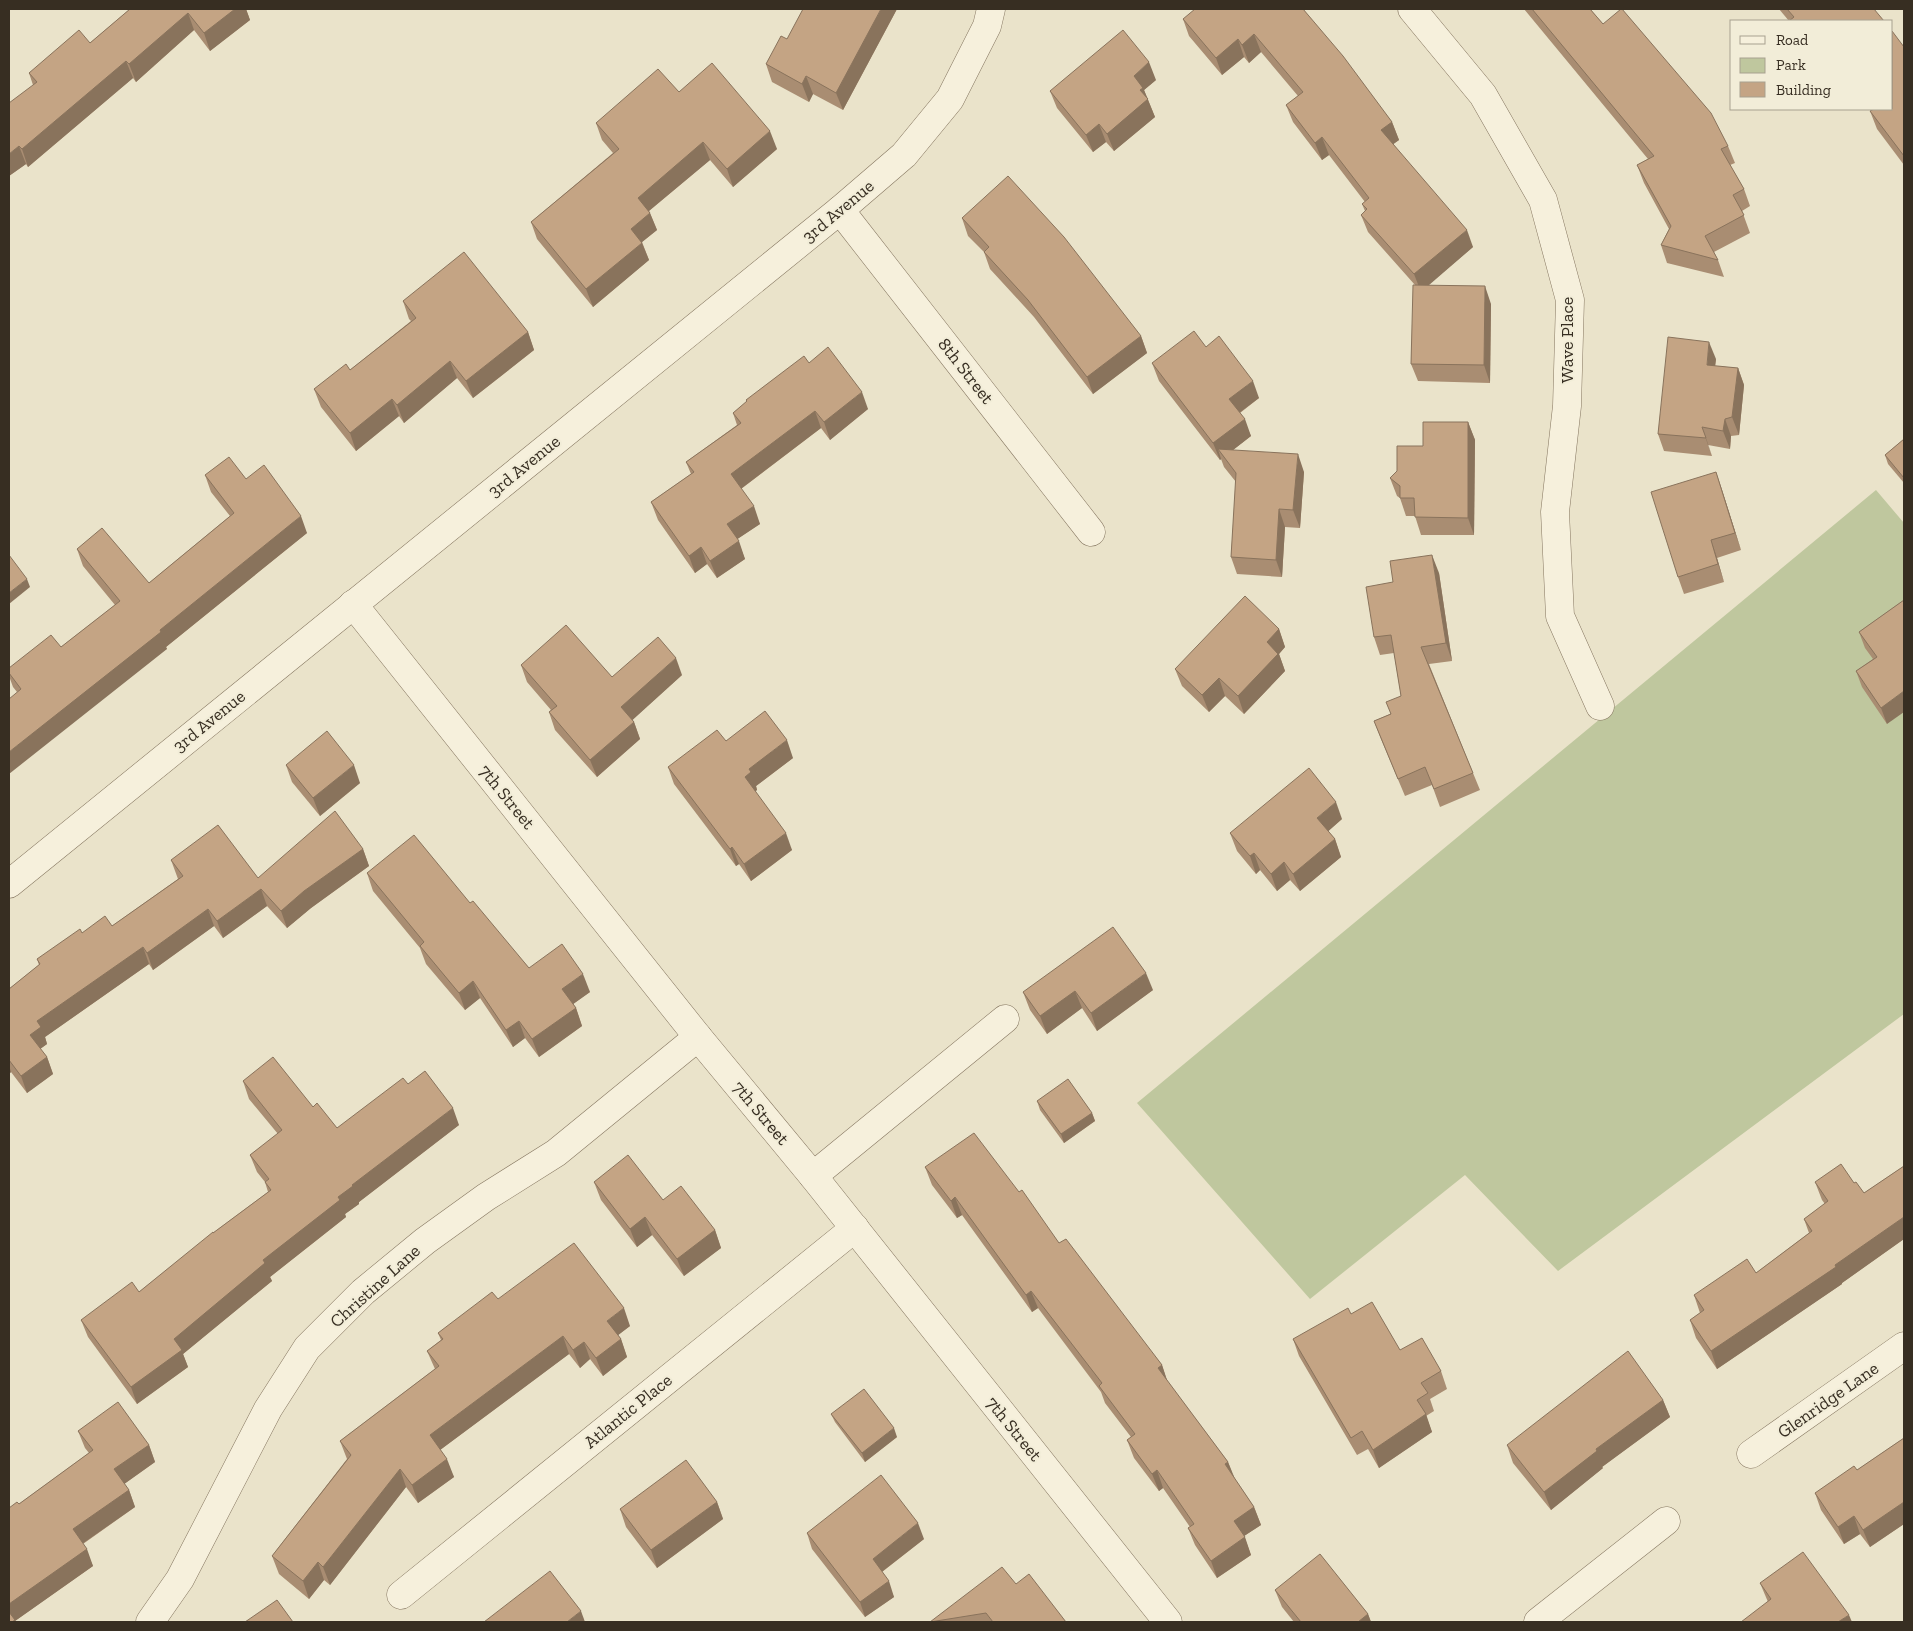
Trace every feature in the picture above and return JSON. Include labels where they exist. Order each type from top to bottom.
[{"type":"street","name":"3rd Avenue","points":[[9,884],[840,210],[904,155],[950,99],[987,26],[992,9]]},
{"type":"street","name":"Wave Place","points":[[1412,9],[1483,95],[1543,200],[1570,300],[1567,406],[1556,512],[1560,616],[1600,706]]},
{"type":"street","name":"8th Street","points":[[840,210],[1092,532]]},
{"type":"street","name":"7th Street","points":[[353,604],[698,1037],[855,1228],[1168,1622]]},
{"type":"street","points":[[813,1176],[1005,1019]]},
{"type":"street","name":"Christine Lane","points":[[150,1622],[180,1579],[268,1409],[307,1348],[363,1292],[425,1241],[486,1198],[556,1153],[698,1037]]},
{"type":"street","name":"Atlantic Place","points":[[402,1595],[855,1228]]},
{"type":"street","name":"Glenridge Lane","points":[[1752,1454],[1904,1346]]},
{"type":"street","points":[[1538,1622],[1666,1521]]},
{"type":"green space","points":[[1876,490],[1904,523],[1904,1014],[1558,1271],[1465,1175],[1310,1299],[1137,1103]]},
{"type":"building","points":[[130,9],[235,9],[204,33],[188,13],[129,64],[126,61],[22,149],[19,146],[9,154],[9,103],[37,82],[29,73],[79,30],[90,43]]},
{"type":"building","points":[[803,9],[881,9],[836,93],[806,76],[802,84],[766,64],[781,36],[787,39]]},
{"type":"building","points":[[1195,9],[1303,9],[1343,56],[1392,122],[1381,130],[1467,230],[1414,274],[1361,215],[1367,209],[1362,204],[1369,198],[1322,137],[1315,143],[1286,105],[1303,92],[1254,34],[1242,45],[1238,39],[1216,58],[1183,19]]},
{"type":"building","points":[[1532,9],[1590,9],[1603,24],[1622,9],[1711,113],[1728,146],[1721,149],[1744,189],[1733,195],[1744,215],[1705,236],[1718,260],[1661,245],[1671,226],[1637,165],[1654,156]]},
{"type":"building","points":[[1787,9],[1874,9],[1883,20],[1790,20],[1794,17]]},
{"type":"building","points":[[1123,30],[1149,62],[1134,76],[1143,88],[1140,90],[1148,99],[1107,134],[1099,124],[1086,135],[1050,91]]},
{"type":"building","points":[[1893,32],[1904,47],[1904,156],[1870,111],[1893,110]]},
{"type":"building","points":[[712,63],[770,131],[727,169],[703,142],[638,198],[650,213],[631,229],[642,243],[586,289],[531,222],[619,149],[596,123],[658,69],[679,92]]},
{"type":"building","points":[[1008,176],[1064,237],[1141,336],[1087,377],[1028,300],[984,252],[989,247],[962,218]]},
{"type":"building","points":[[464,252],[528,332],[466,381],[450,361],[397,405],[392,399],[350,433],[314,389],[346,364],[350,370],[416,318],[403,301]]},
{"type":"building","points":[[1413,285],[1485,286],[1484,365],[1411,364]]},
{"type":"building","points":[[1194,331],[1206,347],[1219,336],[1253,381],[1229,399],[1245,419],[1213,443],[1152,363]]},
{"type":"building","points":[[1668,337],[1709,342],[1707,365],[1738,368],[1732,417],[1725,419],[1723,431],[1702,427],[1706,438],[1658,434]]},
{"type":"building","points":[[828,347],[862,392],[824,422],[815,411],[731,474],[754,506],[727,524],[739,541],[710,561],[701,547],[689,556],[651,502],[694,472],[686,462],[741,423],[733,413],[746,400],[804,356],[809,363]]},
{"type":"building","points":[[1423,422],[1468,422],[1468,518],[1415,517],[1414,498],[1400,498],[1400,486],[1390,478],[1397,471],[1397,446],[1423,446]]},
{"type":"building","points":[[1904,439],[1904,478],[1885,455]]},
{"type":"building","points":[[1218,449],[1298,454],[1293,510],[1279,509],[1276,560],[1231,557],[1236,473]]},
{"type":"building","points":[[229,457],[246,479],[264,465],[301,516],[160,630],[161,632],[9,752],[9,699],[21,689],[9,673],[9,668],[51,635],[61,647],[120,601],[77,549],[102,528],[149,583],[234,513],[205,475]]},
{"type":"building","points":[[1716,472],[1735,533],[1711,540],[1718,564],[1678,577],[1651,492]]},
{"type":"building","points":[[9,555],[27,579],[9,593]]},
{"type":"building","points":[[1432,555],[1446,643],[1421,647],[1473,773],[1434,789],[1425,767],[1398,779],[1374,721],[1391,714],[1386,702],[1401,696],[1391,635],[1374,637],[1366,587],[1393,582],[1390,561]]},
{"type":"building","points":[[1245,596],[1279,629],[1267,642],[1278,654],[1238,696],[1219,678],[1202,695],[1175,669]]},
{"type":"building","points":[[1904,600],[1904,691],[1881,708],[1856,671],[1877,657],[1859,632]]},
{"type":"building","points":[[566,625],[612,677],[658,637],[676,658],[621,707],[634,722],[590,760],[549,712],[557,706],[521,665]]},
{"type":"building","points":[[765,711],[787,740],[749,769],[751,772],[745,777],[786,833],[744,864],[732,847],[730,849],[668,767],[717,730],[726,741]]},
{"type":"building","points":[[327,731],[354,765],[313,798],[286,765]]},
{"type":"building","points":[[1309,768],[1336,802],[1317,818],[1335,839],[1293,874],[1284,862],[1271,874],[1254,853],[1250,856],[1230,833]]},
{"type":"building","points":[[335,811],[363,849],[304,891],[281,911],[261,889],[217,921],[208,909],[147,953],[143,947],[37,1021],[41,1027],[30,1035],[47,1057],[21,1076],[9,1060],[9,989],[40,964],[37,959],[80,929],[82,933],[105,916],[112,926],[183,876],[171,860],[218,825],[258,878]]},
{"type":"building","points":[[414,835],[470,903],[473,901],[529,968],[562,944],[583,974],[562,989],[576,1008],[532,1039],[519,1021],[506,1030],[473,981],[459,993],[420,946],[424,942],[367,873]]},
{"type":"building","points":[[1113,927],[1146,973],[1091,1013],[1075,991],[1040,1016],[1023,992]]},
{"type":"building","points":[[273,1057],[313,1107],[317,1103],[337,1128],[403,1078],[408,1084],[425,1071],[453,1108],[352,1185],[338,1197],[340,1200],[263,1260],[265,1263],[174,1339],[182,1350],[131,1387],[81,1320],[132,1282],[139,1292],[213,1232],[271,1190],[265,1182],[269,1179],[250,1155],[282,1130],[243,1081]]},
{"type":"building","points":[[1068,1079],[1092,1113],[1061,1134],[1037,1101]]},
{"type":"building","points":[[974,1133],[1019,1192],[1022,1190],[1059,1243],[1066,1239],[1162,1365],[1158,1368],[1228,1462],[1225,1464],[1254,1507],[1234,1521],[1245,1537],[1211,1561],[1188,1528],[1194,1524],[1157,1470],[1152,1474],[1127,1440],[1135,1434],[1099,1386],[1102,1383],[1031,1291],[1026,1295],[955,1197],[951,1201],[925,1167]]},
{"type":"building","points":[[628,1155],[663,1200],[681,1186],[715,1230],[677,1259],[645,1217],[630,1229],[594,1182]]},
{"type":"building","points":[[1841,1164],[1854,1183],[1856,1182],[1864,1193],[1904,1166],[1904,1217],[1835,1265],[1836,1267],[1711,1351],[1690,1320],[1704,1310],[1694,1295],[1747,1259],[1756,1273],[1812,1231],[1804,1219],[1828,1201],[1815,1182]]},
{"type":"building","points":[[574,1243],[624,1308],[607,1321],[621,1339],[596,1358],[584,1342],[573,1350],[563,1336],[430,1435],[447,1459],[412,1485],[400,1469],[323,1567],[318,1562],[303,1581],[272,1556],[351,1455],[340,1441],[439,1366],[427,1351],[443,1339],[438,1333],[492,1292],[498,1299]]},
{"type":"building","points":[[1372,1302],[1400,1350],[1422,1338],[1441,1371],[1421,1383],[1428,1393],[1417,1400],[1426,1414],[1373,1450],[1362,1431],[1351,1438],[1293,1339],[1348,1308],[1351,1314]]},
{"type":"building","points":[[1628,1351],[1663,1400],[1596,1449],[1597,1451],[1544,1492],[1507,1445]]},
{"type":"building","points":[[864,1389],[894,1428],[862,1453],[831,1414]]},
{"type":"building","points":[[118,1402],[149,1445],[114,1469],[129,1490],[73,1529],[87,1549],[9,1604],[9,1508],[17,1502],[19,1504],[93,1450],[78,1431]]},
{"type":"building","points":[[1904,1438],[1904,1502],[1863,1530],[1854,1516],[1838,1527],[1815,1493],[1854,1466],[1857,1470]]},
{"type":"building","points":[[686,1460],[717,1502],[651,1550],[620,1509]]},
{"type":"building","points":[[881,1475],[918,1523],[873,1559],[889,1581],[860,1602],[807,1533]]},
{"type":"building","points":[[1803,1552],[1849,1615],[1838,1622],[1741,1622],[1771,1599],[1760,1583]]},
{"type":"building","points":[[1320,1554],[1368,1614],[1358,1622],[1301,1622],[1275,1590]]},
{"type":"building","points":[[1002,1567],[1016,1584],[1029,1574],[1066,1622],[993,1622],[986,1613],[930,1622]]},
{"type":"building","points":[[550,1571],[581,1611],[567,1622],[484,1622]]},
{"type":"building","points":[[277,1600],[293,1622],[245,1622]]},
{"type":"building","points":[[9,1612],[15,1620],[12,1622],[9,1622]]}]
